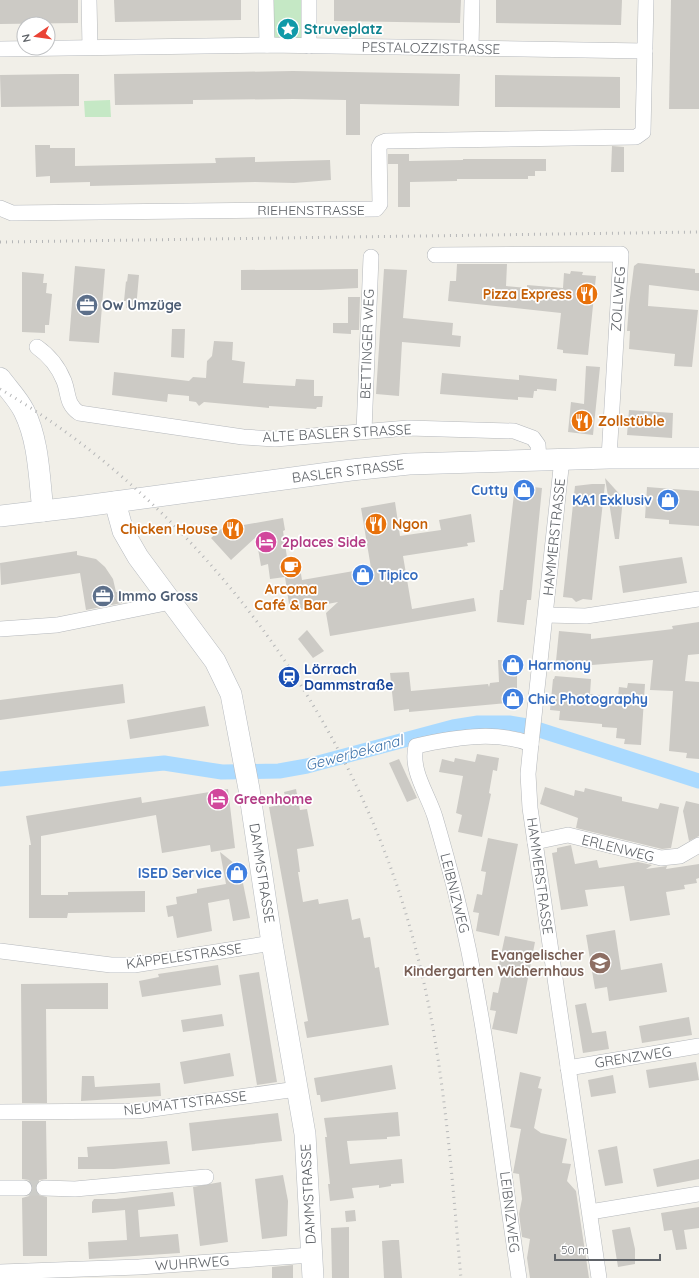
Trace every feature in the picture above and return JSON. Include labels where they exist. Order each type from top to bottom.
[{"type":"main road","points":[[0,378],[23,410],[31,428],[36,447],[43,511]]},
{"type":"main road","name":"BASLER STRASSE","points":[[0,516],[351,470],[409,464],[609,458],[699,458]]},
{"type":"main road","name":"DAMMSTRASSE","points":[[115,502],[123,531],[132,547],[215,661],[227,682],[235,712],[249,789],[272,943],[307,1156],[313,1278]]},
{"type":"street","points":[[89,0],[90,47]]},
{"type":"street","points":[[266,0],[267,45]]},
{"type":"street","points":[[309,0],[309,46]]},
{"type":"street","points":[[472,0],[472,48]]},
{"type":"street","points":[[645,51],[646,0]]},
{"type":"street","name":"PESTALOZZISTRASSE","points":[[0,49],[267,45],[645,51]]},
{"type":"street","name":"RIEHENSTRASSE","points":[[0,208],[12,213],[376,209],[380,204],[379,148],[381,143],[386,141],[636,138],[643,132],[645,51]]},
{"type":"street","name":"ZOLLWEG","points":[[435,256],[620,254],[609,458]]},
{"type":"street","name":"BETTINGER WEG","points":[[364,431],[371,257]]},
{"type":"street","name":"ALTE BASLER STRASSE","points":[[37,347],[53,360],[64,381],[71,407],[79,413],[243,438],[279,439],[408,428],[514,431],[533,438],[538,445],[539,460]]},
{"type":"street","name":"HAMMERSTRASSE","points":[[562,459],[528,774],[530,808],[599,1278]]},
{"type":"street","name":"HAMMERSTRASSE","points":[[546,615],[586,616],[699,599]]},
{"type":"street","points":[[0,629],[57,625],[171,602]]},
{"type":"street","name":"LEIBNIZWEG","points":[[519,1278],[490,1067],[465,930],[435,815],[415,766],[413,756],[416,746],[452,738],[492,737],[532,740]]},
{"type":"street","name":"ERLENWEG","points":[[535,842],[568,835],[661,858],[680,856],[699,845]]},
{"type":"street","name":"KÄPPELESTRASSE","points":[[0,952],[111,965],[134,965],[272,943]]},
{"type":"street","name":"GRENZWEG","points":[[568,1068],[699,1046]]},
{"type":"street","name":"NEUMATTSTRASSE","points":[[0,1112],[138,1111],[297,1089]]},
{"type":"street","points":[[44,1188],[75,1189],[206,1177]]},
{"type":"street","points":[[0,1188],[24,1188]]},
{"type":"street","points":[[590,1212],[699,1194]]},
{"type":"street","name":"WUHRWEG","points":[[0,1272],[139,1272],[312,1254]]},
{"type":"green space","name":"Struveplatz","points":[[266,0],[309,0],[309,46],[267,45]]},
{"type":"green space","points":[[110,100],[111,117],[85,117],[84,101]]},
{"type":"building","points":[[0,0],[78,0],[78,23],[56,23],[56,16],[16,16],[16,24],[0,24]]},
{"type":"building","points":[[114,0],[241,0],[241,20],[115,22]]},
{"type":"building","points":[[334,0],[461,0],[460,23],[334,21]]},
{"type":"building","points":[[496,0],[622,0],[621,25],[496,23]]},
{"type":"building","points":[[671,0],[699,0],[699,109],[669,109]]},
{"type":"building","points":[[293,71],[460,74],[459,106],[360,104],[360,135],[346,135],[346,100],[193,100],[193,104],[115,105],[114,74]]},
{"type":"building","points":[[79,74],[79,106],[1,107],[0,75]]},
{"type":"building","points":[[495,75],[620,77],[620,108],[495,107]]},
{"type":"building","points":[[35,145],[50,145],[50,148],[75,148],[75,166],[216,163],[215,158],[255,157],[255,162],[330,160],[331,180],[294,183],[255,182],[90,186],[90,182],[50,183],[50,176],[36,177]]},
{"type":"building","points":[[612,146],[624,147],[624,172],[611,172]]},
{"type":"building","points":[[388,154],[409,154],[409,161],[463,159],[546,159],[546,171],[535,171],[535,176],[528,176],[528,179],[457,179],[457,181],[410,182],[410,207],[398,207],[398,164],[388,164]]},
{"type":"building","points":[[638,263],[695,269],[695,273],[699,273],[699,291],[649,285],[648,306],[698,310],[692,367],[674,366],[675,354],[629,349],[630,331],[627,331],[629,305],[634,266]]},
{"type":"building","points":[[457,264],[507,264],[506,286],[527,288],[527,285],[563,288],[564,273],[570,274],[571,271],[583,272],[582,275],[596,276],[588,355],[563,353],[563,350],[557,349],[561,313],[448,301],[450,281],[456,281]]},
{"type":"building","name":"Ow Umzüge","points":[[75,266],[105,269],[99,343],[69,341]]},
{"type":"building","points":[[358,269],[358,288],[321,290],[241,290],[241,270]]},
{"type":"building","points":[[384,269],[407,270],[403,318],[453,323],[452,335],[461,336],[460,347],[402,342],[399,396],[376,394]]},
{"type":"building","points":[[22,272],[44,274],[43,283],[47,283],[46,293],[52,294],[49,325],[45,325],[45,333],[22,332]]},
{"type":"building","points":[[128,274],[139,275],[136,309],[126,308],[126,301],[124,301]]},
{"type":"building","points":[[348,297],[360,297],[359,330],[351,330],[351,334],[333,333],[333,323],[348,323]]},
{"type":"building","points":[[172,329],[185,329],[184,358],[171,357]]},
{"type":"building","points":[[214,341],[233,342],[232,360],[245,362],[243,383],[295,386],[296,379],[314,380],[314,396],[323,396],[322,407],[317,407],[316,409],[269,406],[269,408],[204,402],[199,406],[196,402],[189,401],[189,396],[168,394],[167,402],[112,395],[114,372],[189,381],[193,377],[206,378],[207,361],[212,356]]},
{"type":"building","name":"Zollstüble","points":[[586,366],[600,367],[593,435],[568,432],[571,402],[584,404]]},
{"type":"building","points":[[442,373],[519,380],[519,375],[557,379],[556,391],[537,389],[537,391],[534,391],[533,398],[518,397],[518,400],[440,394]]},
{"type":"building","points":[[629,410],[673,413],[672,438],[627,435]]},
{"type":"building","points":[[605,478],[623,498],[619,539],[615,539]]},
{"type":"building","points":[[605,484],[592,600],[583,599],[576,602],[572,598],[563,597],[575,486]]},
{"type":"building","points":[[515,485],[542,488],[531,600],[527,600],[524,625],[497,622],[500,590],[503,590]]},
{"type":"building","points":[[647,487],[699,491],[699,526],[669,524],[669,520],[645,518]]},
{"type":"building","points":[[395,502],[400,536],[441,530],[439,520],[471,514],[475,542],[467,543],[468,546],[403,556],[412,609],[474,598],[476,611],[330,636],[326,613],[338,602],[290,611],[285,577],[270,579],[268,564],[261,566],[256,537],[231,560],[211,538],[221,529],[283,518],[285,530],[283,531],[288,564],[295,564],[301,574],[302,580],[371,568],[361,508]]},
{"type":"building","points":[[77,551],[77,555],[96,559],[105,567],[113,579],[116,592],[120,591],[122,603],[86,610],[80,573],[1,585],[0,563]]},
{"type":"building","points":[[682,557],[687,583],[623,593],[619,566]]},
{"type":"building","points":[[699,622],[699,654],[688,655],[685,681],[699,682],[699,759],[686,758],[687,753],[669,751],[673,691],[650,690],[653,660],[592,665],[592,667],[555,671],[559,631],[591,634],[591,639],[673,629],[672,626]]},
{"type":"building","points":[[307,630],[324,651],[313,658],[298,639]]},
{"type":"building","points":[[498,660],[517,660],[517,702],[409,712],[409,709],[394,711],[390,673],[409,672],[411,691],[488,684],[489,687],[490,683],[499,682]]},
{"type":"building","points":[[555,676],[591,679],[590,694],[618,697],[619,687],[627,688],[628,683],[645,684],[641,745],[624,744],[625,739],[616,738],[617,728],[602,727],[602,724],[559,720],[560,711],[550,710],[553,679]]},
{"type":"building","points":[[123,684],[125,703],[0,720],[0,700]]},
{"type":"building","points":[[205,706],[209,726],[130,739],[127,720]]},
{"type":"building","points":[[477,754],[499,758],[497,771],[493,770],[489,793],[491,794],[482,837],[458,832],[462,815],[456,813],[463,776],[439,772],[442,759],[454,762],[455,758],[475,762]]},
{"type":"building","points":[[399,759],[417,798],[407,802],[389,763]]},
{"type":"building","points":[[545,787],[574,796],[575,790],[584,792],[585,788],[622,797],[622,801],[658,809],[660,803],[679,807],[671,848],[662,849],[576,828],[578,818],[540,804]]},
{"type":"building","points":[[228,789],[235,848],[211,852],[210,845],[162,853],[156,815],[41,836],[41,895],[68,895],[68,892],[145,891],[145,912],[68,913],[67,918],[29,918],[29,845],[31,845],[26,816],[141,797],[142,803]]},
{"type":"building","points":[[296,789],[300,810],[307,809],[314,846],[297,849],[300,872],[298,872],[303,902],[318,899],[319,904],[348,899],[352,920],[360,918],[364,938],[370,937],[375,968],[379,967],[389,1025],[307,1038],[304,1022],[308,1021],[269,807],[287,804],[284,792]]},
{"type":"building","points":[[686,801],[699,804],[699,836],[689,841],[683,811]]},
{"type":"building","points":[[488,838],[518,844],[499,936],[476,931],[479,913],[473,912],[477,894],[482,895],[486,872],[481,871]]},
{"type":"building","points":[[571,845],[575,864],[597,860],[599,868],[638,862],[652,865],[646,869],[667,866],[666,869],[699,864],[699,878],[696,879],[697,883],[684,885],[685,889],[666,892],[670,915],[630,921],[624,886],[585,890],[588,906],[561,910],[552,853],[557,852],[557,848]]},
{"type":"building","points":[[220,852],[240,868],[250,918],[233,921],[229,899],[208,903],[212,931],[177,938],[173,916],[168,917],[166,906],[177,904],[176,897],[197,893],[197,889],[226,884]]},
{"type":"building","points":[[615,930],[621,970],[662,963],[667,992],[609,1001],[607,987],[595,989],[586,935]]},
{"type":"building","points":[[505,936],[535,942],[517,1034],[492,1029],[496,1011],[490,1010],[493,992],[498,993],[503,970],[498,969]]},
{"type":"building","points":[[218,965],[221,985],[142,997],[139,981],[159,977],[158,974]]},
{"type":"building","points":[[259,972],[277,1082],[257,1085],[239,975]]},
{"type":"building","points":[[108,983],[108,1009],[46,1009],[47,1103],[22,1103],[21,984]]},
{"type":"building","points":[[586,1003],[592,1033],[606,1031],[609,1049],[583,1053],[575,1005]]},
{"type":"building","points":[[222,1014],[224,1026],[183,1032],[181,1020]]},
{"type":"building","points":[[689,1017],[692,1035],[642,1043],[639,1026]]},
{"type":"building","points":[[230,1053],[234,1076],[184,1084],[180,1062]]},
{"type":"building","points":[[696,1062],[699,1080],[649,1088],[646,1070]]},
{"type":"building","points":[[392,1065],[396,1089],[321,1102],[320,1095],[317,1095],[314,1078]]},
{"type":"building","points":[[520,1072],[541,1077],[538,1088],[542,1089],[534,1128],[541,1133],[567,1139],[562,1163],[571,1164],[567,1181],[576,1191],[589,1278],[530,1278],[527,1258],[530,1239],[522,1237],[519,1214],[522,1199],[519,1174],[513,1173],[521,1129],[510,1127]]},
{"type":"building","points":[[613,1075],[616,1093],[591,1097],[588,1080]]},
{"type":"building","points":[[82,1076],[94,1076],[95,1087],[160,1083],[161,1096],[81,1101]]},
{"type":"building","points":[[398,1112],[400,1136],[387,1137],[387,1139],[347,1141],[350,1164],[402,1159],[404,1183],[391,1184],[391,1186],[379,1188],[379,1185],[352,1188],[354,1198],[330,1201],[328,1184],[330,1184],[325,1137],[327,1137],[324,1118]]},
{"type":"building","points":[[278,1113],[282,1141],[192,1151],[189,1123]]},
{"type":"building","points":[[22,1121],[46,1121],[47,1179],[39,1180],[35,1188],[39,1195],[47,1197],[47,1256],[23,1256],[22,1198],[29,1196],[33,1188],[29,1180],[22,1179]]},
{"type":"building","points":[[167,1141],[170,1164],[114,1169],[78,1169],[78,1157],[88,1157],[87,1147]]},
{"type":"building","points":[[617,1146],[623,1183],[605,1186],[598,1150]]},
{"type":"building","points":[[699,1159],[699,1179],[657,1187],[653,1169]]},
{"type":"building","points":[[283,1175],[288,1201],[287,1236],[262,1239],[255,1179]]},
{"type":"building","points":[[221,1182],[228,1242],[200,1246],[193,1187]]},
{"type":"building","points":[[173,1192],[175,1206],[138,1210],[140,1237],[178,1234],[180,1253],[89,1259],[88,1242],[127,1240],[125,1210],[92,1213],[92,1202],[94,1199],[116,1199]]},
{"type":"building","points":[[699,1207],[699,1228],[684,1230],[687,1249],[676,1250],[672,1230],[664,1231],[661,1213]]},
{"type":"building","points":[[355,1210],[356,1221],[346,1222],[345,1211]]},
{"type":"building","points":[[349,1227],[349,1278],[332,1278],[331,1228]]},
{"type":"building","points":[[630,1227],[635,1249],[635,1264],[618,1267],[612,1230]]},
{"type":"building","points":[[399,1240],[402,1278],[384,1278],[382,1241]]},
{"type":"building","points":[[293,1265],[293,1278],[272,1278],[272,1267]]},
{"type":"waterway","name":"Gewerbekanal","points":[[0,779],[164,763],[222,772],[279,771],[307,766],[453,727],[478,723],[509,723],[527,726],[699,781]]},
{"type":"tunnel","points":[[24,1188],[44,1188]]},
{"type":"railway","points":[[0,242],[699,232]]},
{"type":"railway","points":[[0,389],[74,438],[142,495],[205,559],[262,629],[313,704],[355,784],[390,866],[416,950],[426,990],[440,1072],[450,1154],[461,1278]]},
{"type":"place","name":"Struveplatz","points":[[288,29]]},
{"type":"place","name":"Pizza Express","points":[[587,294]]},
{"type":"place","name":"Ow Umzüge","points":[[87,305]]},
{"type":"place","name":"Zollstüble","points":[[582,421]]},
{"type":"place","name":"Cutty","points":[[524,490]]},
{"type":"place","name":"KA1 Exklusiv","points":[[668,500]]},
{"type":"place","name":"Ngon","points":[[376,524]]},
{"type":"place","name":"Chicken House","points":[[233,529]]},
{"type":"place","name":"2places Side","points":[[266,542]]},
{"type":"place","name":"Arcoma Café & Bar","points":[[291,567]]},
{"type":"place","name":"Tipico","points":[[363,575]]},
{"type":"place","name":"Immo Gross","points":[[103,596]]},
{"type":"place","name":"Harmony","points":[[513,665]]},
{"type":"place","name":"Lörrach Dammstraße","points":[[289,677]]},
{"type":"place","name":"Chic Photography","points":[[513,699]]},
{"type":"place","name":"Greenhome","points":[[218,799]]},
{"type":"place","name":"ISED Service","points":[[237,873]]},
{"type":"place","name":"Evangelischer Kindergarten Wichernhaus","points":[[600,963]]}]
